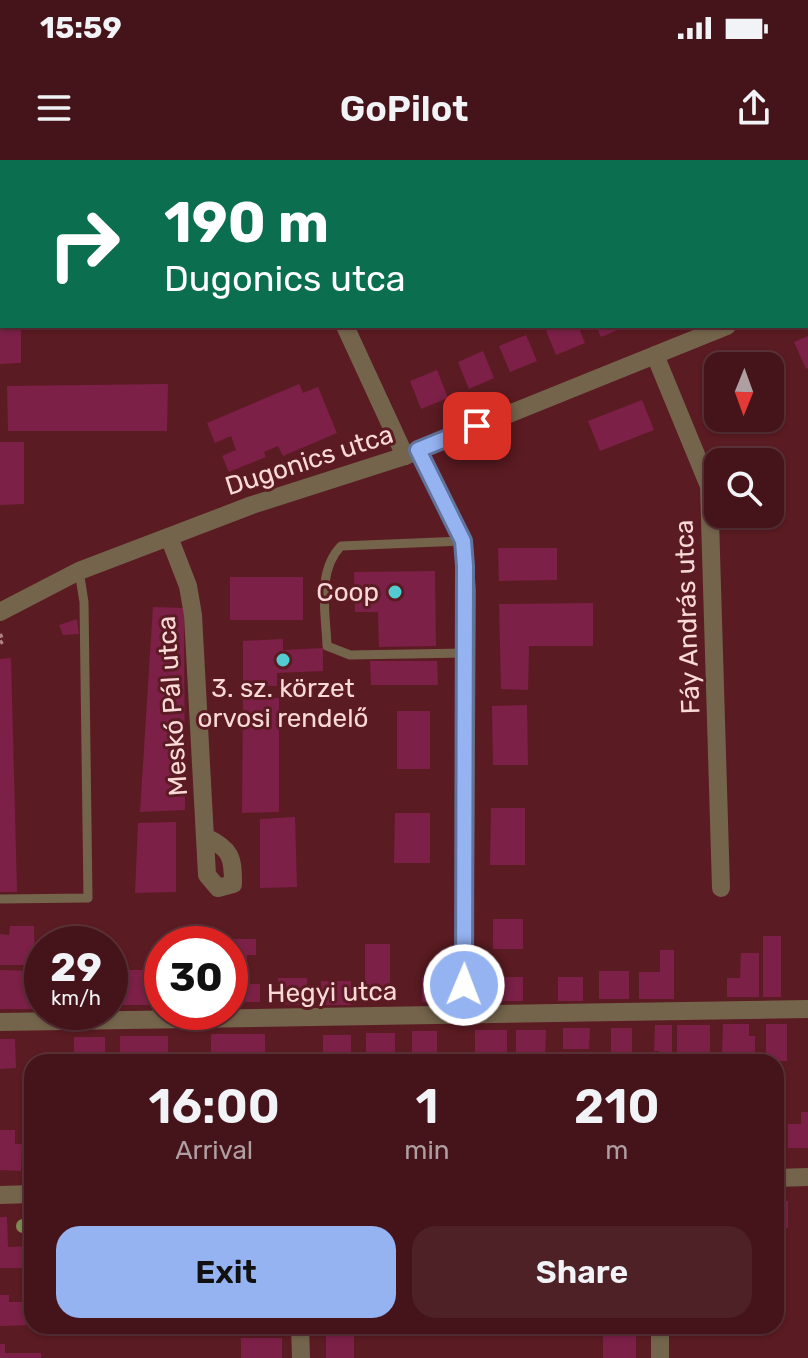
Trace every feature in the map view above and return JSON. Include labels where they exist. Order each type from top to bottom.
[{"type":"street","points":[[346,328],[463,541],[466,653],[464,1017]]},
{"type":"street","name":"Dugonics utca","points":[[0,612],[79,571],[252,505],[412,453],[722,328]]},
{"type":"street","name":"Fáy András utca","points":[[655,355],[709,486],[721,888]]},
{"type":"street","name":"Meskó Pál utca","points":[[169,537],[188,586],[193,615],[207,875],[218,888],[233,884],[233,862],[224,845],[206,837]]},
{"type":"street","name":"Hegyi utca","points":[[0,1022],[464,1017],[808,1009]]},
{"type":"street","points":[[784,1178],[808,1177]]},
{"type":"street","points":[[0,1195],[24,1194]]},
{"type":"street","points":[[300,1334],[301,1358]]},
{"type":"street","points":[[660,1334],[660,1358]]},
{"type":"lane","points":[[463,541],[341,546],[332,556],[325,576],[327,646],[350,655],[466,653]]},
{"type":"lane","points":[[0,899],[88,898],[84,602],[79,571]]},
{"type":"path","points":[[0,634],[0,643]]},
{"type":"building","points":[[0,328],[21,328],[21,363],[0,364]]},
{"type":"building","points":[[545,328],[579,328],[585,343],[556,355]]},
{"type":"building","points":[[597,328],[622,328],[601,337]]},
{"type":"building","points":[[526,335],[537,361],[510,372],[499,346]]},
{"type":"building","points":[[808,336],[808,368],[806,369],[794,342]]},
{"type":"building","points":[[483,351],[494,378],[469,389],[458,362]]},
{"type":"building","points":[[437,370],[448,398],[421,409],[410,381]]},
{"type":"building","points":[[168,384],[167,431],[8,431],[7,386]]},
{"type":"building","points":[[299,384],[303,393],[318,387],[337,433],[283,456],[278,446],[264,452],[266,457],[229,472],[222,456],[236,450],[231,436],[215,443],[207,423]]},
{"type":"building","points":[[642,400],[654,430],[600,451],[588,421]]},
{"type":"building","points":[[0,442],[24,442],[24,504],[0,505]]},
{"type":"building","points":[[498,548],[557,548],[557,580],[499,581]]},
{"type":"building","name":"Coop","points":[[435,571],[436,646],[379,647],[378,612],[355,612],[354,572]]},
{"type":"building","points":[[230,577],[303,577],[303,620],[230,620]]},
{"type":"building","points":[[593,603],[593,646],[529,646],[528,690],[501,689],[499,604]]},
{"type":"building","points":[[153,607],[184,608],[185,810],[140,812]]},
{"type":"building","points":[[77,619],[79,634],[63,635],[59,625]]},
{"type":"building","name":"3. sz. körzet orvosi rendelő","points":[[283,639],[283,650],[323,648],[323,671],[277,673],[277,686],[243,685],[243,641]]},
{"type":"building","points":[[11,658],[17,892],[0,892],[0,659]]},
{"type":"building","points":[[370,661],[437,661],[438,685],[371,685]]},
{"type":"building","points":[[243,698],[279,698],[279,812],[242,813]]},
{"type":"building","points":[[527,705],[528,765],[493,765],[492,706]]},
{"type":"building","points":[[397,711],[430,711],[430,769],[397,769]]},
{"type":"building","points":[[491,808],[525,808],[525,865],[490,865]]},
{"type":"building","points":[[395,813],[430,813],[430,863],[394,863]]},
{"type":"building","points":[[295,817],[297,887],[260,888],[260,819]]},
{"type":"building","points":[[176,822],[176,892],[135,893],[138,823]]},
{"type":"building","points":[[493,919],[523,919],[523,949],[493,949]]},
{"type":"building","points":[[10,926],[24,926],[24,965],[0,965],[0,934],[9,935]]},
{"type":"building","points":[[763,936],[781,936],[781,997],[763,997]]},
{"type":"building","points":[[248,939],[256,939],[256,955],[248,955]]},
{"type":"building","points":[[365,944],[390,944],[390,995],[365,995]]},
{"type":"building","points":[[660,950],[674,950],[674,999],[639,999],[639,972],[660,972]]},
{"type":"building","points":[[741,953],[759,953],[759,997],[727,997],[727,978],[740,978]]},
{"type":"building","points":[[0,970],[24,971],[24,1009],[0,1009]]},
{"type":"building","points":[[128,970],[144,970],[144,1005],[128,1005]]},
{"type":"building","points":[[599,971],[629,971],[629,999],[599,999]]},
{"type":"building","points":[[422,977],[448,977],[448,1003],[422,1002]]},
{"type":"building","points":[[494,977],[523,977],[523,1001],[494,1001]]},
{"type":"building","points":[[558,977],[583,977],[583,1001],[558,1001]]},
{"type":"building","points":[[278,978],[307,978],[307,1005],[278,1004]]},
{"type":"building","points":[[321,981],[351,981],[351,1005],[321,1005]]},
{"type":"building","points":[[248,984],[260,984],[260,1002],[248,1002]]},
{"type":"building","points":[[723,1024],[749,1024],[749,1036],[755,1036],[755,1054],[722,1054]]},
{"type":"building","points":[[766,1024],[787,1024],[787,1061],[784,1061],[784,1054],[766,1054]]},
{"type":"building","points":[[655,1025],[672,1025],[672,1054],[654,1051]]},
{"type":"building","points":[[677,1025],[710,1025],[710,1054],[677,1054]]},
{"type":"building","points":[[563,1028],[590,1028],[589,1049],[563,1049]]},
{"type":"building","points":[[611,1028],[632,1028],[632,1054],[611,1054]]},
{"type":"building","points":[[475,1030],[507,1030],[507,1054],[475,1054]]},
{"type":"building","points":[[516,1030],[546,1030],[545,1054],[516,1054]]},
{"type":"building","points":[[412,1031],[437,1031],[437,1053],[412,1054]]},
{"type":"building","points":[[366,1033],[395,1033],[395,1052],[366,1052]]},
{"type":"building","points":[[211,1034],[265,1034],[265,1054],[211,1054]]},
{"type":"building","points":[[323,1035],[351,1035],[351,1054],[323,1054]]},
{"type":"building","points":[[120,1036],[168,1036],[168,1054],[120,1054]]},
{"type":"building","points":[[74,1037],[105,1037],[105,1054],[74,1054]]},
{"type":"building","points":[[0,1039],[15,1039],[16,1068],[0,1069]]},
{"type":"building","points":[[801,1112],[808,1112],[808,1148],[788,1148],[788,1124],[801,1124]]},
{"type":"building","points":[[0,1130],[15,1130],[15,1144],[22,1144],[21,1171],[0,1170]]},
{"type":"building","points":[[784,1201],[788,1201],[788,1228],[784,1228]]},
{"type":"building","points":[[0,1217],[7,1217],[8,1247],[24,1246],[24,1268],[0,1268]]},
{"type":"building","points":[[0,1295],[9,1295],[9,1302],[24,1302],[24,1325],[0,1326]]},
{"type":"building","points":[[326,1334],[354,1334],[354,1358],[326,1358]]},
{"type":"building","points":[[603,1334],[636,1334],[636,1358],[603,1358]]},
{"type":"building","points":[[241,1338],[282,1338],[282,1358],[241,1358]]},
{"type":"building","points":[[0,1344],[5,1344],[5,1353],[41,1353],[41,1358],[0,1358]]},
{"type":"place","name":"Coop","points":[[395,592]]},
{"type":"place","name":"3. sz. körzet orvosi rendelő","points":[[283,660]]},
{"type":"route","points":[[464,985],[467,591],[463,541],[418,450],[477,426]]}]
